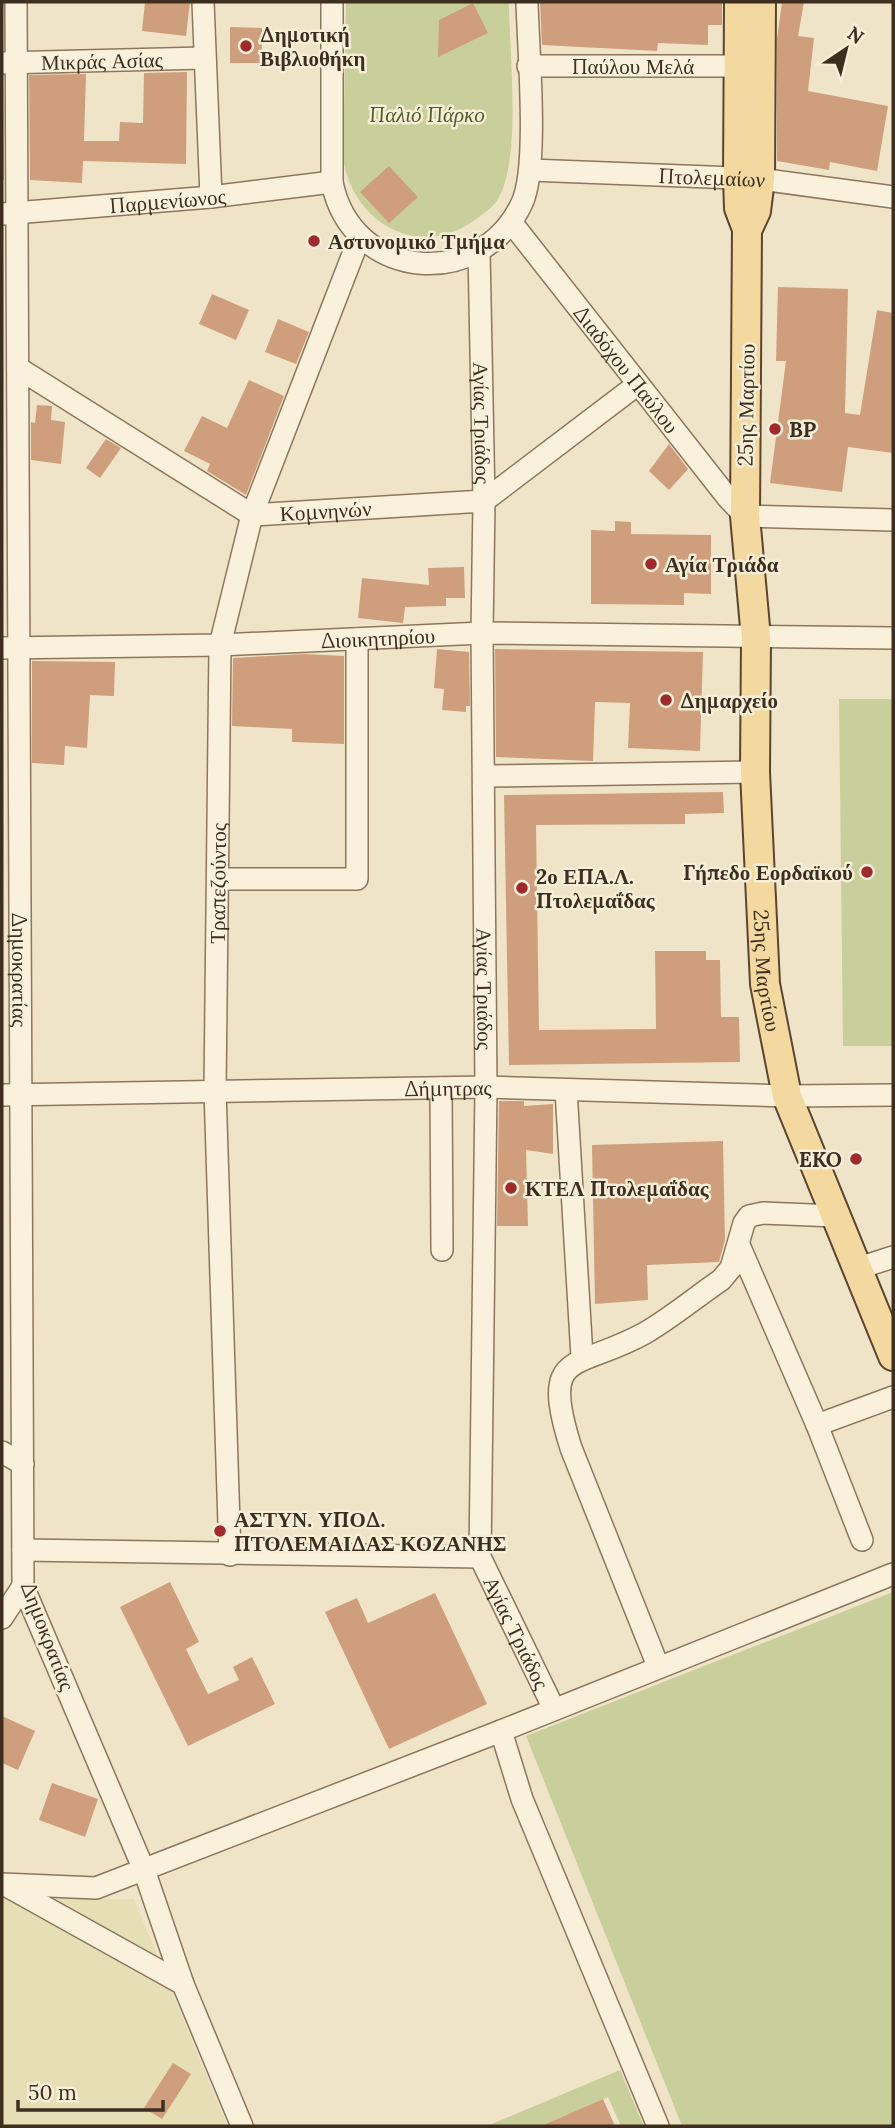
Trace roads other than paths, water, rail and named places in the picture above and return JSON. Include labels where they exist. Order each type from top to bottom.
[{"type":"main road","name":"25ης Μαρτίου","points":[[739,2],[739,66],[749,179]]},
{"type":"main road","name":"25ης Μαρτίου","points":[[761,2],[749,179],[740,208],[747,229],[745,516],[755,638],[755,772],[765,984],[787,1096],[893,1356]]},
{"type":"street","name":"Δημοκρατίας","points":[[16,2],[9,63],[7,217],[18,368],[10,581],[11,1095],[23,1464],[23,1586],[144,1870],[183,1984],[242,2126]]},
{"type":"street","points":[[203,2],[203,58],[211,197]]},
{"type":"street","points":[[332,2],[331,182],[340,207],[360,236],[385,254],[418,264],[450,262],[479,251],[494,241],[511,222],[523,202],[530,170],[527,2]]},
{"type":"street","name":"Μικράς Ασίας","points":[[9,63],[203,58]]},
{"type":"street","name":"Παύλου Μελά","points":[[528,66],[739,66]]},
{"type":"street","name":"Πτολεμαίων","points":[[530,170],[749,179],[893,197]]},
{"type":"street","name":"Παρμενίωνος","points":[[7,217],[331,182]]},
{"type":"street","name":"Διαδόχου Παύλου","points":[[511,222],[745,516]]},
{"type":"street","name":"Τραπεζούντος","points":[[230,1555],[215,1090],[220,645],[252,515],[360,236]]},
{"type":"street","name":"Αγίας Τριάδος","points":[[479,251],[484,500],[482,633],[486,1087],[480,1557],[554,1709]]},
{"type":"street","name":"Κομνηνών","points":[[18,368],[252,515],[484,500]]},
{"type":"street","points":[[484,500],[638,384]]},
{"type":"street","points":[[745,516],[893,520]]},
{"type":"street","name":"Διοικητηρίου","points":[[10,648],[220,645],[482,633],[893,638]]},
{"type":"street","points":[[218,879],[357,879],[357,639]]},
{"type":"street","points":[[485,776],[755,772]]},
{"type":"street","name":"Δήμητρας","points":[[11,1095],[486,1087],[787,1096],[893,1095]]},
{"type":"street","points":[[442,1088],[442,1250]]},
{"type":"street","points":[[566,1090],[582,1357]]},
{"type":"street","points":[[658,1666],[593,1507],[562,1419],[558,1394],[560,1382],[582,1357],[643,1334],[721,1280],[731,1268],[744,1223],[755,1214],[835,1216]]},
{"type":"street","points":[[739,1245],[817,1425],[862,1540]]},
{"type":"street","points":[[856,1269],[893,1257]]},
{"type":"street","points":[[817,1425],[893,1397]]},
{"type":"street","points":[[2,1452],[23,1464]]},
{"type":"street","points":[[23,1550],[480,1557]]},
{"type":"street","points":[[2,1884],[96,1888],[501,1731],[893,1574]]},
{"type":"street","points":[[2,1585],[23,1586]]},
{"type":"street","points":[[2,1618],[23,1586]]},
{"type":"street","points":[[501,1731],[522,1799],[658,2126]]},
{"type":"street","points":[[2,1884],[183,1984]]},
{"type":"place","name":"Δημοτική Βιβλιοθήκη","points":[[246,46]]},
{"type":"place","name":"Αστυνομικό Τμήμα","points":[[314,241]]},
{"type":"place","name":"BP","points":[[775,429]]},
{"type":"place","name":"Αγία Τριάδα","points":[[651,564]]},
{"type":"place","name":"Δημαρχείο","points":[[666,700]]},
{"type":"place","name":"Γήπεδο Εορδαϊκού","points":[[867,872]]},
{"type":"place","name":"2ο ΕΠΑ.Λ. Πτολεμαΐδας","points":[[522,888]]},
{"type":"place","name":"EKO","points":[[856,1159]]},
{"type":"place","name":"ΚΤΕΛ Πτολεμαΐδας","points":[[511,1188]]},
{"type":"place","name":"ΑΣΤΥΝ. ΥΠΟΔ. ΠΤΟΛΕΜΑΙΔΑΣ ΚΟΖΑΝΗΣ","points":[[220,1531]]},
{"type":"park label","name":"Παλιό Πάρκο","points":[[427,114]]}]
